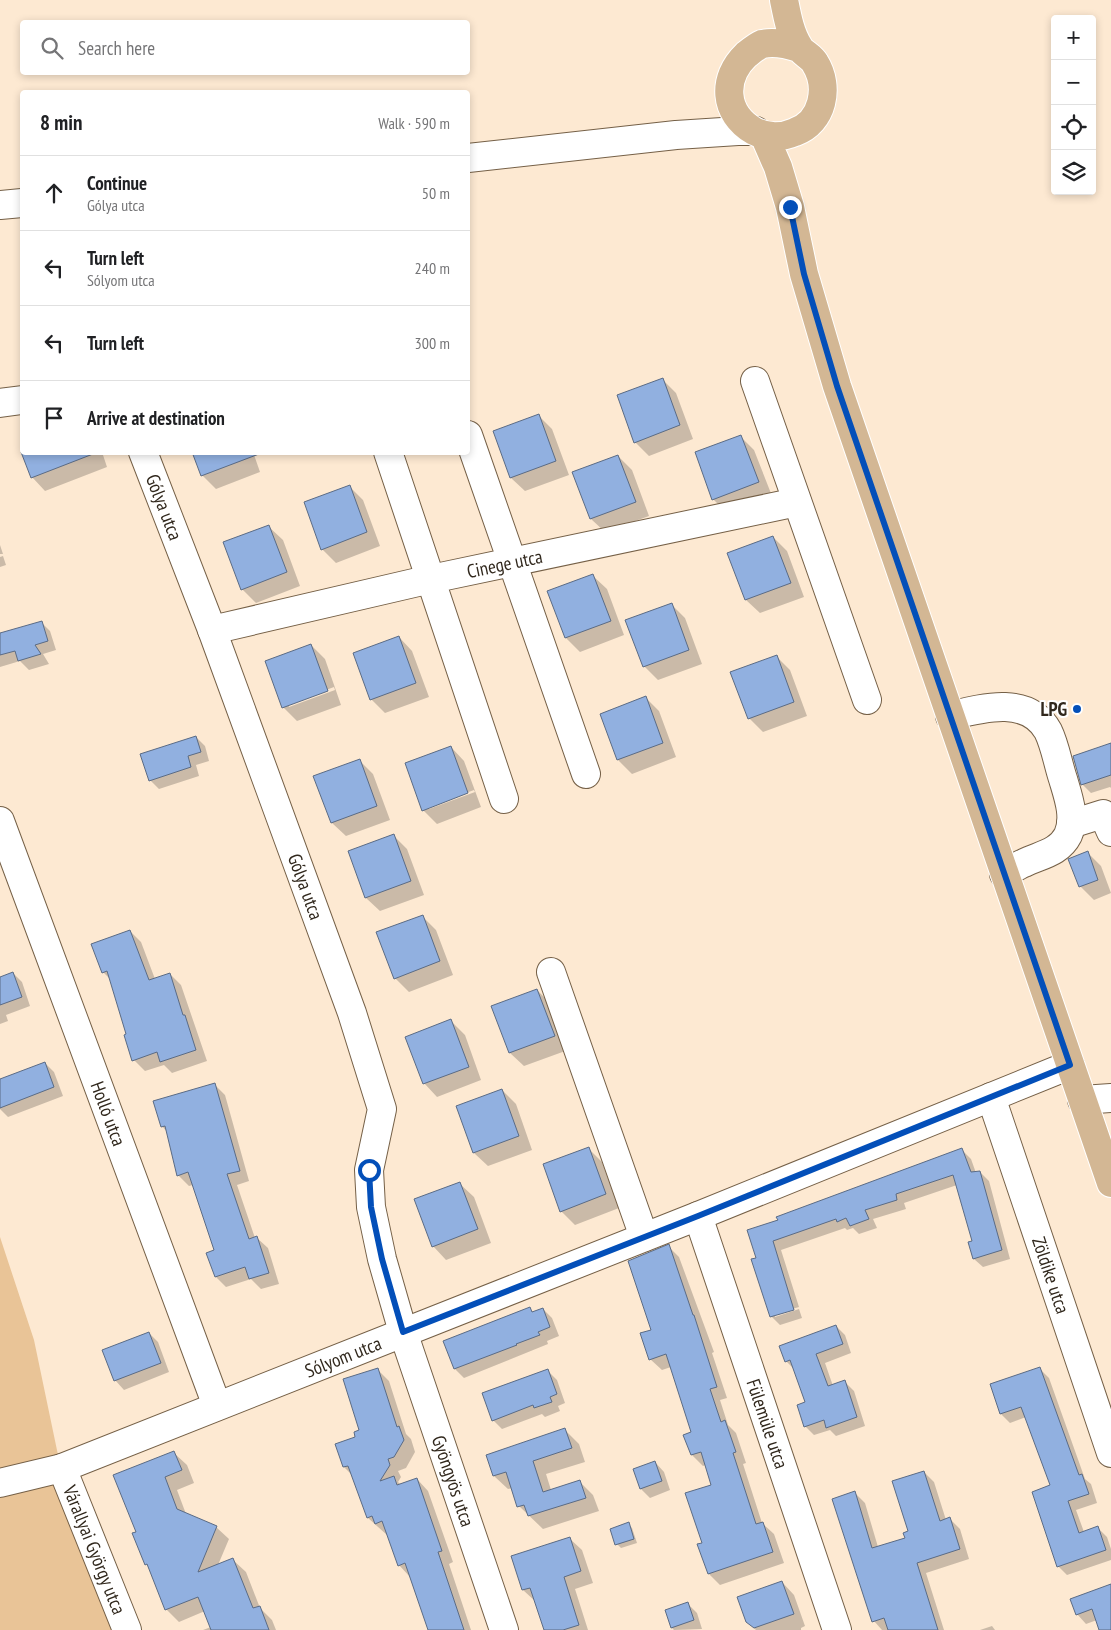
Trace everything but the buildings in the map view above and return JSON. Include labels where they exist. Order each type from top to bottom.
[{"type":"main road","points":[[761,44],[768,29],[776,0]]},
{"type":"main road","points":[[784,0],[790,25],[799,48]]},
{"type":"main road","points":[[781,43],[799,48],[814,61],[820,72],[823,85],[822,102],[816,115],[807,126],[796,132],[777,136],[760,133],[746,126],[738,118],[731,106],[729,91],[731,76],[739,62],[750,51],[761,44],[781,43]]},
{"type":"main road","points":[[790,207],[792,145],[796,132]]},
{"type":"main road","points":[[760,133],[778,166],[790,207],[804,274],[837,386],[1111,1183]]},
{"type":"street","points":[[676,135],[722,119],[731,106]]},
{"type":"street","points":[[470,158],[676,135],[760,133]]},
{"type":"street","points":[[0,205],[20,203]]},
{"type":"street","points":[[754,381],[867,700]]},
{"type":"street","points":[[0,403],[20,400]]},
{"type":"street","points":[[470,442],[586,774]]},
{"type":"street","name":"Gólya utca","points":[[143,455],[212,630],[352,1013],[382,1109],[369,1170],[371,1207],[382,1259],[403,1332]]},
{"type":"street","points":[[389,455],[504,799]]},
{"type":"street","name":"Cinege utca","points":[[212,630],[431,579],[797,502]]},
{"type":"street","points":[[950,716],[998,706],[1020,710],[1037,719],[1049,733],[1070,800],[1072,814],[1068,834],[1054,851],[1024,863],[1004,874]]},
{"type":"street","points":[[1071,824],[1103,814],[1111,832]]},
{"type":"street","name":"Holló utca","points":[[0,821],[217,1406]]},
{"type":"street","points":[[551,972],[644,1237]]},
{"type":"street","name":"Sólyom utca","points":[[0,1483],[62,1468],[698,1216],[1070,1065]]},
{"type":"street","name":"Zöldike utca","points":[[991,1097],[1111,1453]]},
{"type":"street","points":[[1082,1100],[1111,1098]]},
{"type":"street","name":"Fülemüle utca","points":[[698,1216],[837,1630]]},
{"type":"street","name":"Gyöngyös utca","points":[[403,1332],[504,1630]]},
{"type":"street","name":"Várallyai György utca","points":[[62,1468],[128,1630]]},
{"type":"shaded area","points":[[0,1237],[34,1340],[58,1455],[115,1630],[0,1630]]},
{"type":"place","name":"LPG","points":[[1077,709]]},
{"type":"route","points":[[369,1170],[371,1207],[382,1259],[403,1332],[698,1216],[1070,1065],[837,386],[804,274],[790,207]]}]
